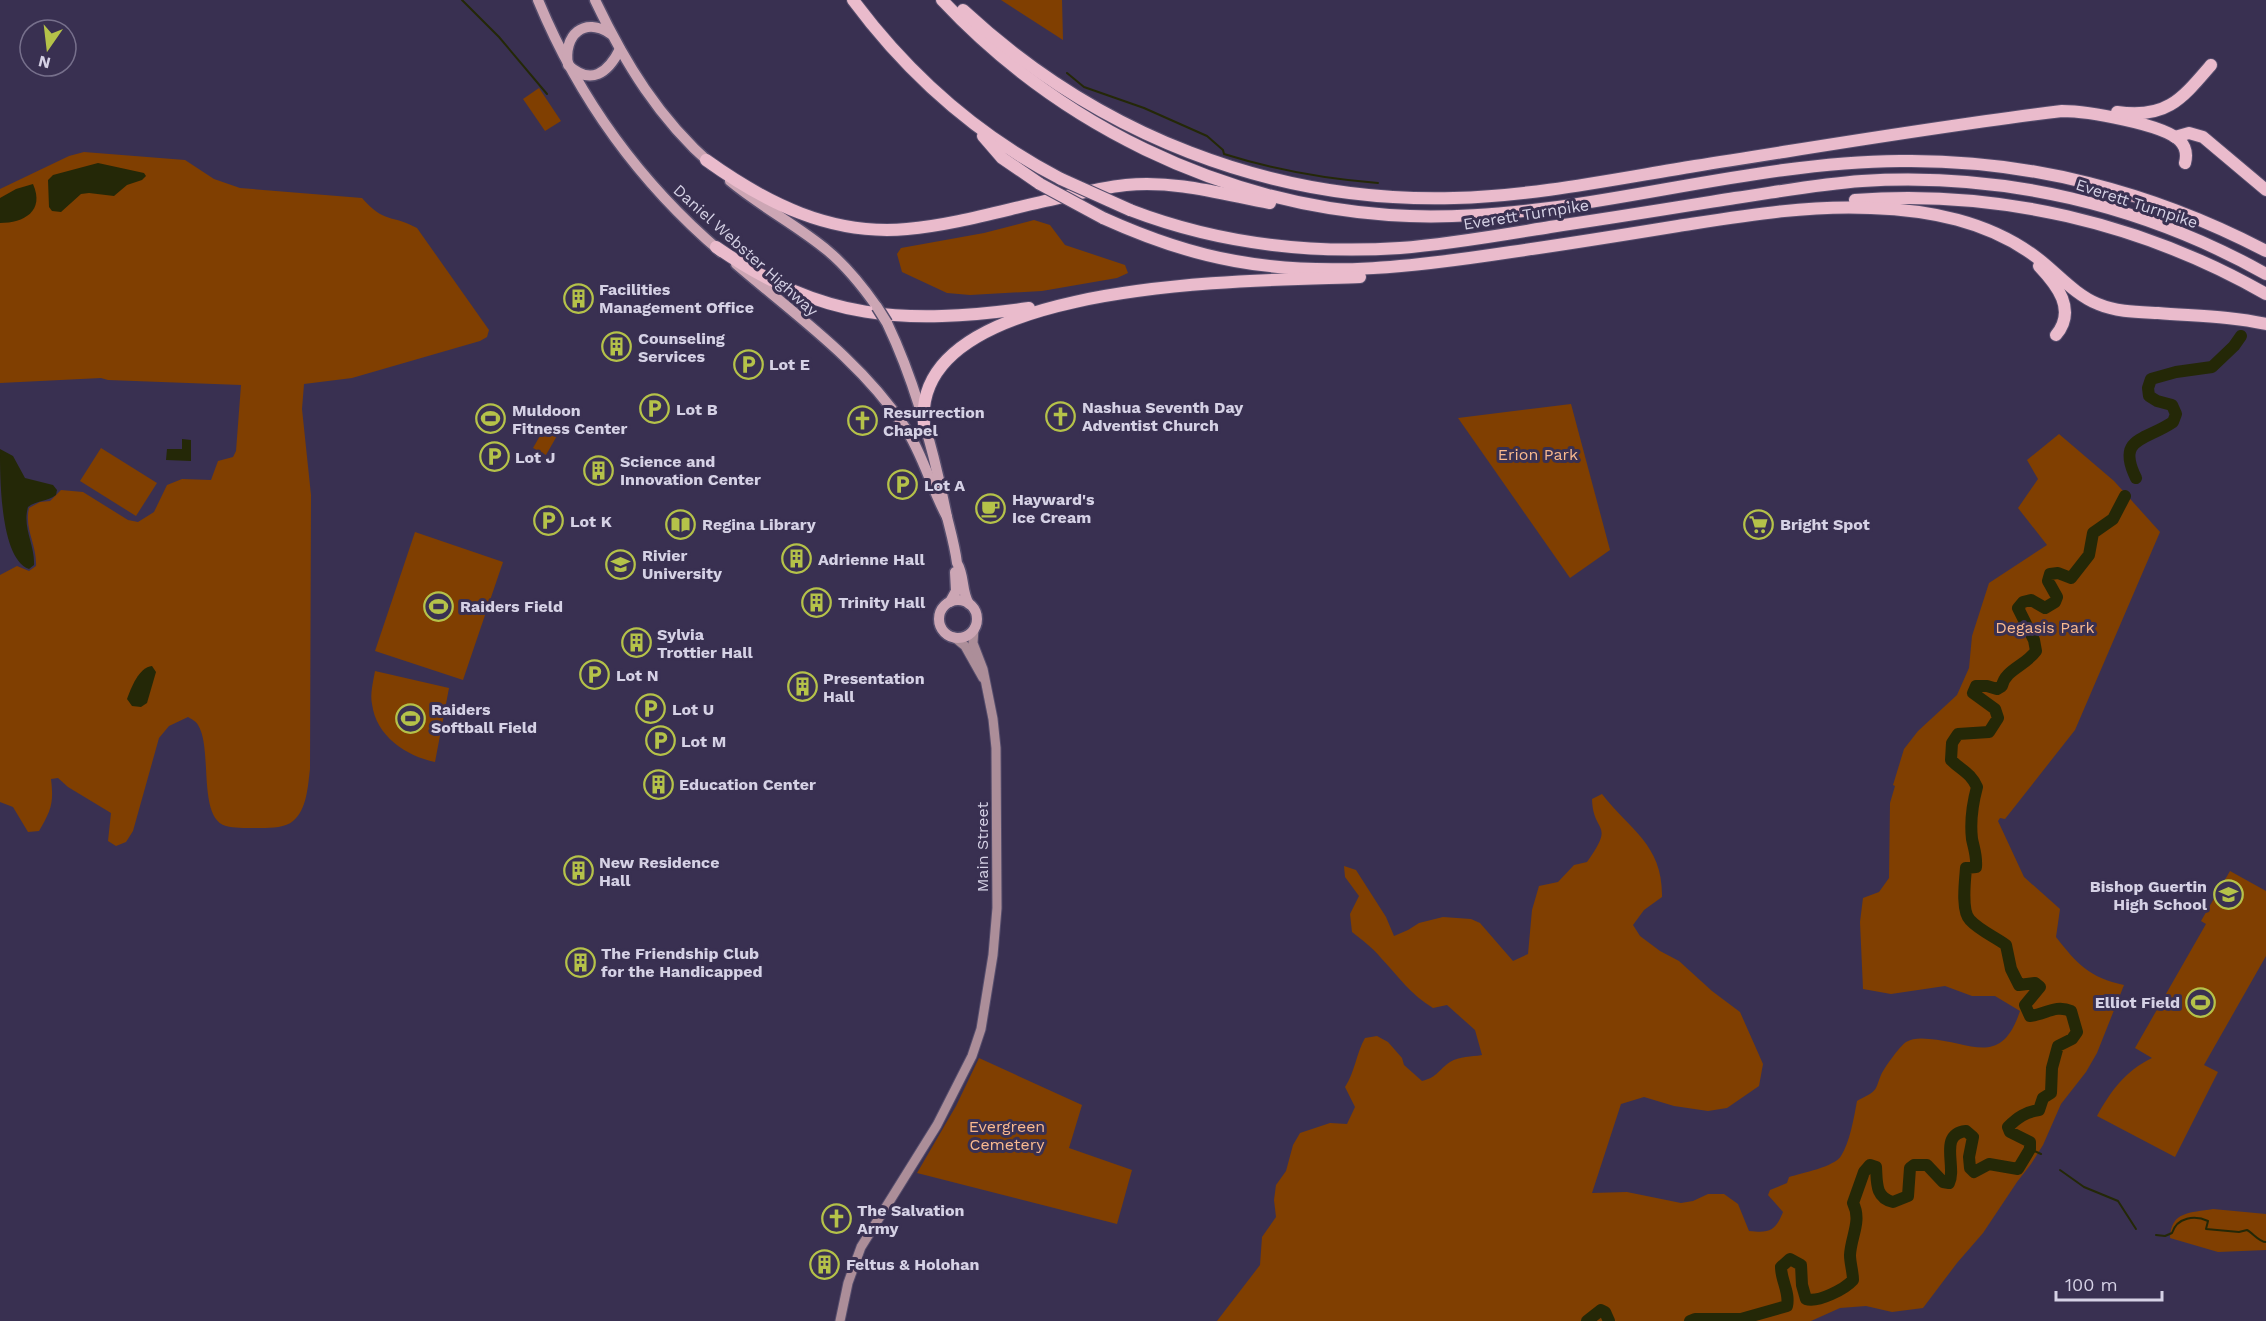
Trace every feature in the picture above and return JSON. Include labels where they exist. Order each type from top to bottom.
[{"type":"highway","name":"Everett Turnpike","points":[[853,0],[897,54],[944,99],[973,124],[1028,160],[1061,179],[1131,210],[1184,228],[1254,242],[1312,248],[1377,249],[1473,239],[1824,185],[1888,180],[1946,180],[2030,189],[2106,207],[2191,237],[2266,274]]},
{"type":"highway","name":"Everett Turnpike","points":[[942,0],[988,45],[1042,89],[1096,124],[1142,148],[1201,174],[1263,194],[1325,207],[1376,214],[1441,216],[1512,212],[1817,166],[1933,161],[2028,170],[2104,187],[2200,220],[2266,251]]},
{"type":"highway","points":[[952,0],[994,38],[1072,94],[1101,112],[1151,137],[1210,160],[1271,178],[1358,194],[1436,198],[1519,193],[2062,111],[2100,109],[2141,114],[2160,110],[2181,99],[2211,65]]},
{"type":"highway","points":[[2077,111],[2127,120],[2175,137],[2184,146],[2186,163]]},
{"type":"highway","points":[[973,124],[1002,158],[1040,184],[1103,218],[1147,237],[1209,256],[1247,263],[1292,268],[1351,270],[1402,267],[1830,202],[1901,198],[1950,199],[2015,206],[2081,219],[2143,238],[2208,264],[2266,294]]},
{"type":"highway","points":[[2175,137],[2189,133],[2203,137],[2266,190]]},
{"type":"highway","points":[[706,160],[755,192],[785,208],[824,222],[863,229],[895,230],[927,227],[1110,188],[1150,184],[1190,187],[1312,209],[1376,214]]},
{"type":"highway","points":[[1772,211],[1837,207],[1902,210],[1946,216],[1995,232],[2028,251],[2084,296],[2101,305],[2122,310],[2266,324]]},
{"type":"highway","points":[[1995,232],[2037,264],[2061,296],[2065,306],[2065,315],[2056,335]]},
{"type":"highway","points":[[716,247],[758,274],[788,289],[828,304],[873,313],[925,317],[955,316],[1068,303],[1130,292],[1200,285],[1403,274],[1543,247]]},
{"type":"highway","points":[[924,424],[924,404],[929,386],[939,370],[953,356],[1000,324],[1068,303]]},
{"type":"main road","name":"Daniel Webster Highway","points":[[538,0],[568,65],[597,114],[627,155],[664,198],[716,247],[827,342],[872,385],[906,428],[935,478]]},
{"type":"main road","points":[[596,0],[611,34],[661,112],[706,160],[750,197],[830,252],[862,287],[887,323],[906,364],[924,424],[935,478],[957,562],[956,591],[950,602],[941,610],[940,621],[943,630],[954,637],[965,636],[974,629],[976,616],[965,597],[962,571],[957,562]]},
{"type":"main road","points":[[611,34],[593,26],[579,30],[568,44],[568,65],[583,74],[598,75],[609,68],[620,49]]},
{"type":"main road","points":[[950,602],[960,600],[969,604]]},
{"type":"main road","name":"Main Street","points":[[840,1321],[848,1283],[861,1247],[932,1133],[960,1079],[975,1027],[982,1015],[995,942],[998,887],[996,742],[992,709],[982,665],[973,643],[974,629]]},
{"type":"main road","name":"Main Street","points":[[954,637],[965,646],[984,679]]},
{"type":"green space","points":[[1001,0],[1062,0],[1063,40]]},
{"type":"green space","points":[[539,88],[561,121],[545,131],[523,99]]},
{"type":"green space","points":[[84,152],[185,160],[214,179],[240,188],[362,198],[377,212],[417,228],[489,330],[487,337],[480,341],[352,378],[304,384],[302,409],[311,495],[310,769],[306,797],[298,816],[289,824],[280,827],[236,828],[226,826],[217,820],[208,797],[202,736],[195,721],[188,717],[169,726],[159,738],[133,831],[126,842],[116,846],[108,841],[111,813],[68,787],[58,778],[51,779],[51,807],[39,831],[28,832],[13,807],[0,802],[0,575],[17,566],[29,571],[36,566],[28,523],[29,508],[40,502],[50,501],[61,490],[83,492],[128,520],[138,522],[154,512],[167,485],[182,479],[211,480],[218,461],[233,457],[236,451],[241,385],[101,378],[0,383],[0,189],[69,156]]},
{"type":"green space","points":[[1034,220],[1050,225],[1065,245],[1125,265],[1128,273],[1117,278],[1042,291],[970,295],[947,293],[902,272],[897,254],[901,248],[984,233]]},
{"type":"green space","name":"Erion Park","points":[[1571,404],[1610,550],[1570,578],[1458,418]]},
{"type":"green space","points":[[545,427],[558,434],[546,455],[533,448]]},
{"type":"green space","name":"Degasis Park","points":[[2059,434],[2114,481],[2160,532],[2075,730],[2005,819],[2000,818],[1998,821],[2024,877],[2060,909],[2056,937],[2078,962],[2093,974],[2124,985],[2097,1053],[2086,1072],[2061,1104],[2043,1145],[1983,1233],[1923,1308],[1892,1312],[1866,1306],[1840,1308],[1811,1321],[1217,1321],[1260,1265],[1262,1237],[1276,1217],[1274,1200],[1276,1185],[1286,1171],[1293,1145],[1300,1133],[1330,1123],[1347,1124],[1355,1107],[1345,1087],[1365,1038],[1377,1036],[1388,1042],[1402,1058],[1404,1065],[1422,1081],[1435,1075],[1454,1060],[1482,1055],[1475,1030],[1447,1005],[1433,1008],[1418,997],[1374,951],[1352,932],[1350,914],[1359,896],[1345,877],[1344,866],[1356,870],[1386,917],[1394,936],[1419,923],[1443,917],[1471,919],[1480,923],[1513,961],[1528,954],[1532,910],[1539,886],[1558,882],[1574,865],[1587,862],[1596,849],[1602,834],[1593,810],[1592,799],[1602,794],[1643,840],[1657,864],[1662,897],[1644,910],[1633,925],[1640,936],[1660,951],[1679,961],[1712,991],[1740,1012],[1763,1064],[1759,1086],[1727,1108],[1708,1111],[1674,1106],[1644,1097],[1621,1104],[1592,1193],[1627,1192],[1681,1203],[1693,1201],[1708,1194],[1724,1194],[1738,1204],[1749,1231],[1770,1230],[1777,1224],[1783,1212],[1768,1195],[1770,1190],[1787,1183],[1789,1177],[1825,1166],[1841,1156],[1849,1137],[1857,1101],[1875,1090],[1885,1067],[1906,1042],[1926,1039],[1984,1048],[1994,1046],[2004,1040],[2020,1011],[1995,996],[1972,996],[1945,986],[1891,994],[1863,989],[1860,922],[1863,898],[1879,892],[1889,878],[1890,803],[1904,749],[1918,731],[1957,695],[1969,668],[1972,636],[1989,583],[2047,545],[2018,508],[2038,479],[2027,460]]},
{"type":"green space","points":[[101,448],[157,483],[136,516],[80,481]]},
{"type":"green space","name":"Raiders Field","points":[[415,532],[503,562],[463,680],[375,651]]},
{"type":"green space","name":"Raiders Softball Field","points":[[375,671],[449,688],[435,762],[403,749],[394,743],[379,726],[371,700]]},
{"type":"green space","name":"Elliot Field","points":[[2230,871],[2266,891],[2266,956],[2204,1065],[2218,1072],[2175,1157],[2097,1116],[2126,1075],[2152,1058],[2135,1048],[2206,924],[2201,921]]},
{"type":"green space","name":"Evergreen Cemetery","points":[[979,1058],[1082,1105],[1069,1148],[1132,1170],[1117,1224],[917,1173],[956,1106]]},
{"type":"green space","points":[[2213,1209],[2266,1214],[2266,1250],[2218,1252],[2170,1238],[2171,1229],[2178,1218],[2190,1213]]},
{"type":"shaded area","points":[[98,163],[144,173],[146,176],[142,180],[127,185],[114,196],[81,194],[61,212],[52,211],[49,207],[48,180],[53,175]]},
{"type":"shaded area","points":[[33,184],[36,201],[30,214],[17,221],[0,223],[0,198],[16,189]]},
{"type":"shaded area","points":[[182,439],[191,440],[191,461],[166,460],[167,449],[182,449]]},
{"type":"shaded area","points":[[0,449],[13,456],[25,478],[53,485],[57,490],[53,497],[28,507],[27,522],[34,557],[34,565],[29,569],[19,562],[7,534],[0,478]]},
{"type":"shaded area","points":[[152,666],[156,672],[147,703],[141,707],[132,706],[127,699],[133,684],[143,670]]},
{"type":"waterway","points":[[462,0],[499,37],[547,94]]},
{"type":"waterway","points":[[1067,73],[1084,87],[1144,108],[1207,136],[1223,150],[1224,154],[1300,173],[1378,183]]},
{"type":"waterway","points":[[2136,478],[2129,455],[2132,447],[2144,437],[2173,422],[2176,414],[2172,405],[2149,396],[2148,388],[2151,379],[2176,372],[2212,367],[2241,336]]},
{"type":"waterway","points":[[1690,1321],[1695,1319],[1741,1319],[1787,1306],[1781,1267],[1790,1259],[1801,1265],[1802,1285],[1806,1299],[1824,1297],[1849,1284],[1853,1280],[1850,1255],[1856,1222],[1853,1203],[1864,1172],[1870,1165],[1876,1167],[1880,1193],[1893,1202],[1908,1196],[1910,1168],[1914,1165],[1927,1165],[1943,1182],[1949,1183],[1951,1176],[1950,1145],[1958,1133],[1966,1131],[1973,1137],[1969,1157],[1970,1168],[1974,1172],[1989,1164],[2018,1169],[2030,1149],[2030,1142],[2010,1132],[2008,1127],[2022,1116],[2039,1110],[2043,1098],[2051,1093],[2052,1068],[2058,1046],[2072,1039],[2077,1032],[2071,1011],[2055,1009],[2030,1016],[2025,1005],[2040,987],[2035,983],[2019,985],[2011,969],[2006,945],[1978,927],[1967,916],[1964,896],[1966,868],[1976,867],[1971,826],[1977,787],[1969,775],[1951,760],[1952,743],[1958,734],[1989,732],[1998,718],[1995,709],[1973,693],[1976,686],[1997,689],[2002,686],[2011,672],[2036,651],[2034,640],[2018,608],[2023,602],[2031,600],[2045,608],[2055,602],[2057,597],[2048,581],[2050,574],[2058,573],[2071,578],[2089,555],[2093,533],[2113,519],[2125,496]]},
{"type":"waterway","points":[[2030,1149],[2041,1154]]},
{"type":"waterway","points":[[2060,1170],[2084,1187],[2118,1201],[2136,1229]]},
{"type":"waterway","points":[[2156,1235],[2165,1236],[2172,1233],[2182,1221],[2198,1218],[2208,1221],[2206,1229],[2239,1232],[2247,1230],[2261,1241],[2266,1242]]},
{"type":"waterway","points":[[1587,1321],[1601,1310],[1605,1312],[1609,1321]]},
{"type":"place","name":"Facilities Management Office","points":[[578,298]]},
{"type":"place","name":"Counseling Services","points":[[617,347]]},
{"type":"place","name":"Lot E","points":[[748,364]]},
{"type":"place","name":"Lot B","points":[[655,409]]},
{"type":"place","name":"Nashua Seventh Day Adventist Church","points":[[1061,416]]},
{"type":"place","name":"Muldoon Fitness Center","points":[[491,419]]},
{"type":"place","name":"Resurrection Chapel","points":[[862,421]]},
{"type":"place","name":"Lot J","points":[[494,457]]},
{"type":"place","name":"Science and Innovation Center","points":[[599,470]]},
{"type":"place","name":"Lot A","points":[[903,485]]},
{"type":"place","name":"Hayward's Ice Cream","points":[[991,508]]},
{"type":"place","name":"Lot K","points":[[549,521]]},
{"type":"place","name":"Regina Library","points":[[681,524]]},
{"type":"place","name":"Bright Spot","points":[[1759,524]]},
{"type":"place","name":"Adrienne Hall","points":[[797,559]]},
{"type":"place","name":"Rivier University","points":[[621,564]]},
{"type":"place","name":"Trinity Hall","points":[[817,602]]},
{"type":"place","name":"Raiders Field","points":[[439,606]]},
{"type":"place","name":"Sylvia Trottier Hall","points":[[636,643]]},
{"type":"place","name":"Lot N","points":[[595,675]]},
{"type":"place","name":"Presentation Hall","points":[[802,687]]},
{"type":"place","name":"Lot U","points":[[651,709]]},
{"type":"place","name":"Raiders Softball Field","points":[[410,718]]},
{"type":"place","name":"Lot M","points":[[660,741]]},
{"type":"place","name":"Education Center","points":[[658,784]]},
{"type":"place","name":"New Residence Hall","points":[[578,871]]},
{"type":"place","name":"Bishop Guertin High School","points":[[2228,895]]},
{"type":"place","name":"The Friendship Club for the Handicapped","points":[[580,962]]},
{"type":"place","name":"Elliot Field","points":[[2201,1002]]},
{"type":"place","name":"The Salvation Army","points":[[836,1219]]},
{"type":"place","name":"Feltus & Holohan","points":[[825,1264]]}]
